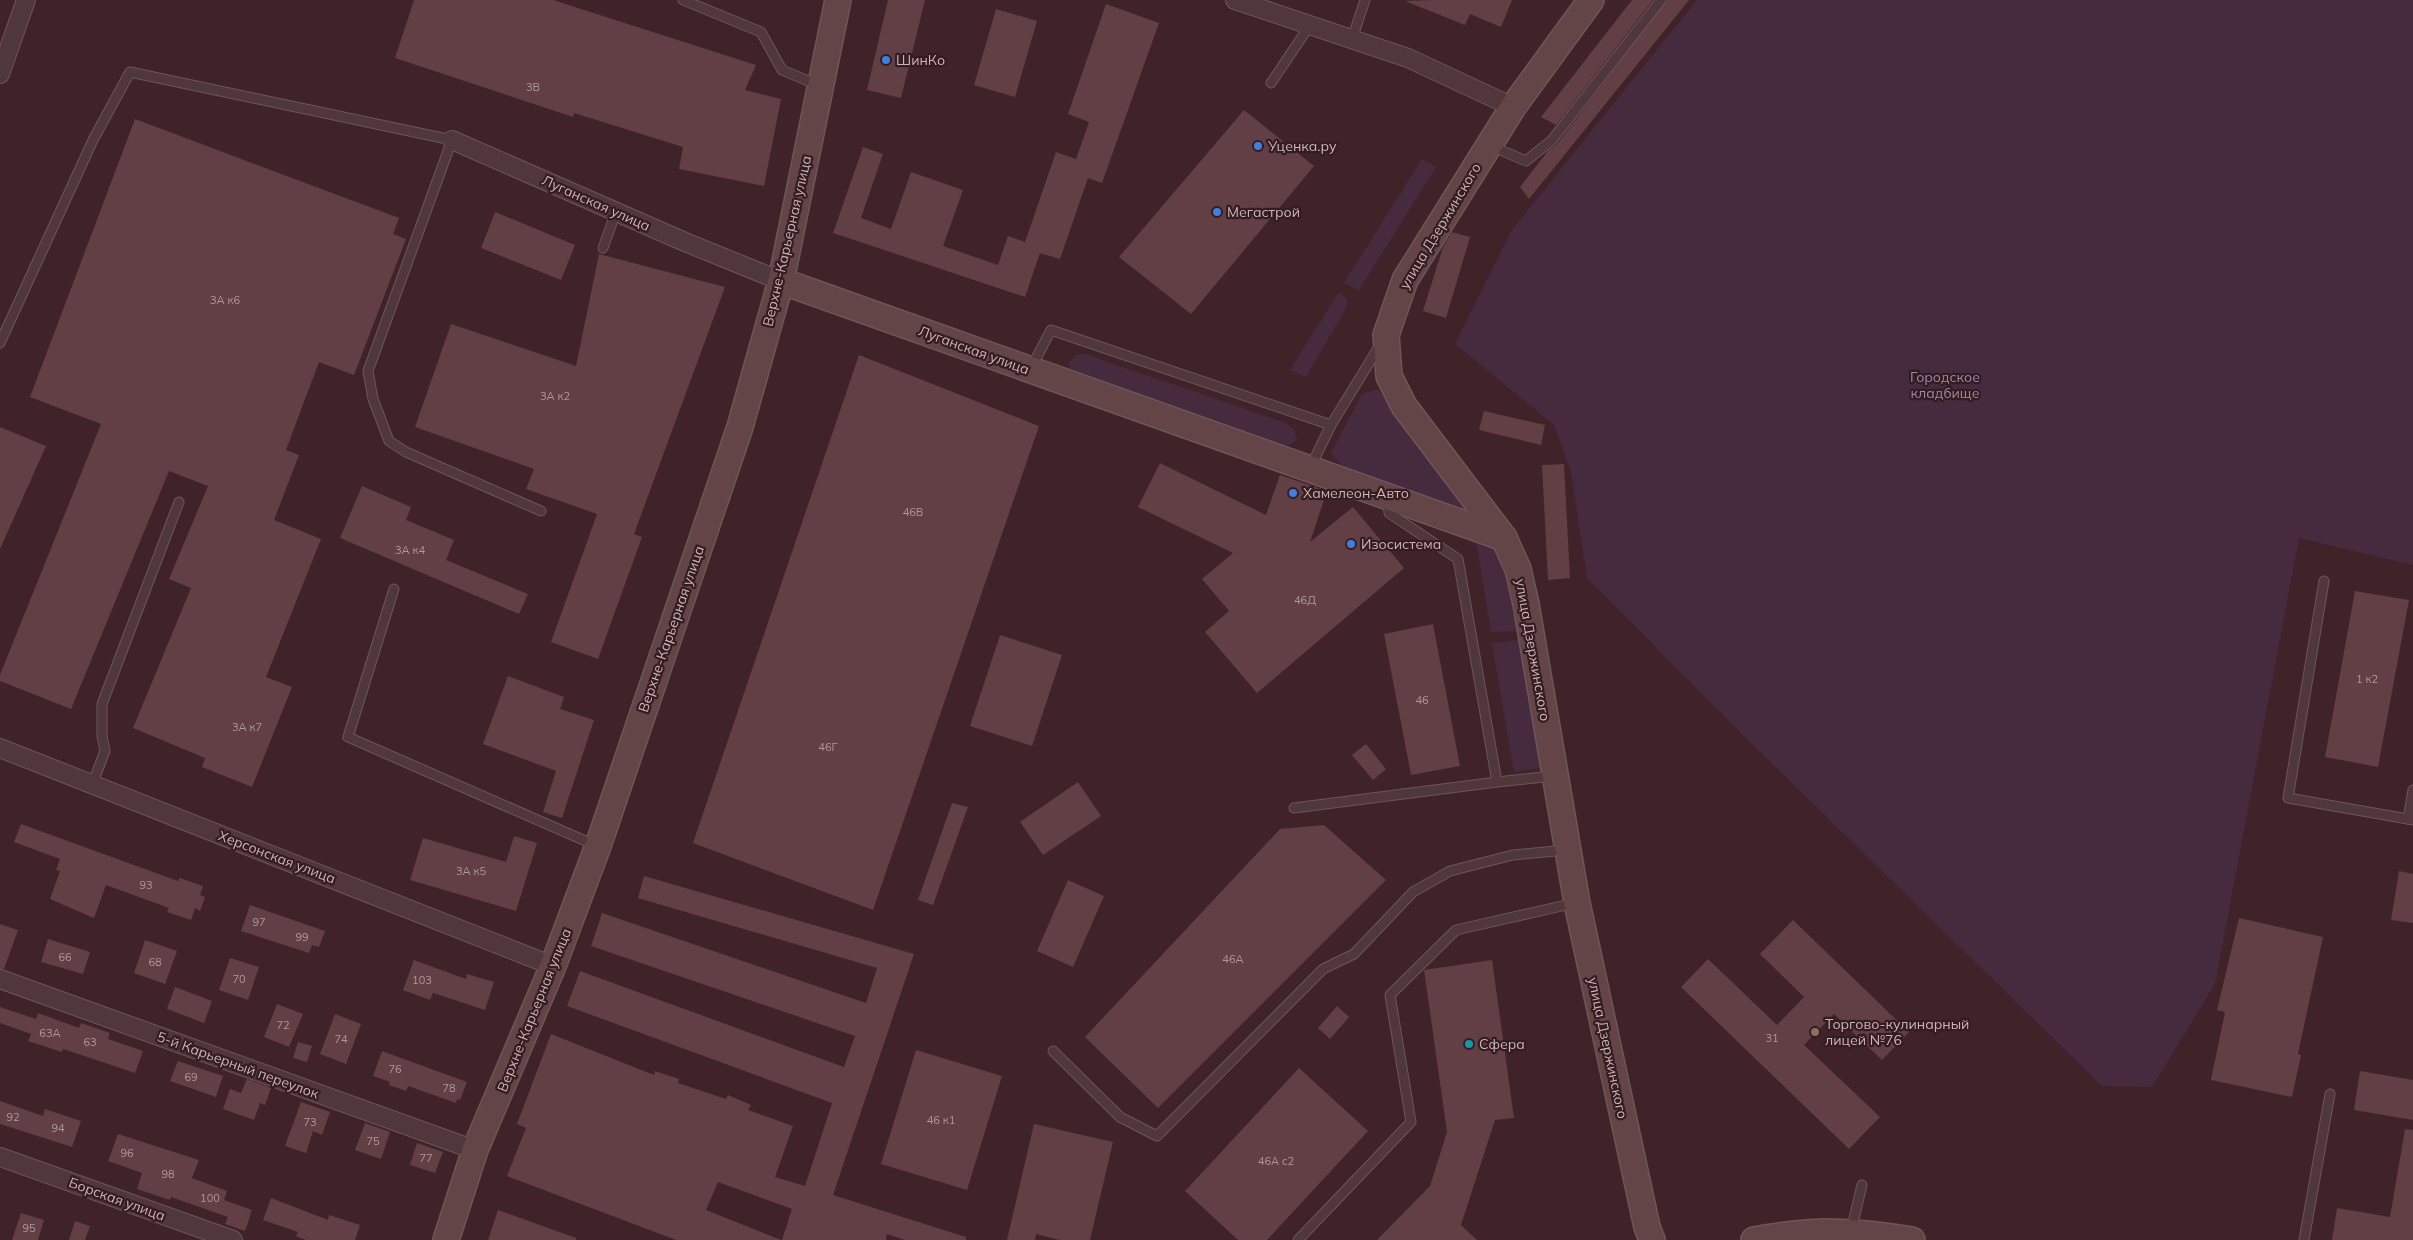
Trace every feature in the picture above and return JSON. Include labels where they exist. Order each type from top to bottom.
[{"type":"street","points":[[0,74],[26,0]]},
{"type":"street","name":"Верхне-Карьерная улица","points":[[446,1240],[475,1150],[553,966],[598,846],[740,427],[781,281],[838,0]]},
{"type":"street","points":[[1234,0],[1408,58],[1513,107]]},
{"type":"street","name":"улица Дзержинского","points":[[1591,0],[1513,107],[1405,280],[1386,335],[1389,376],[1404,406],[1504,538],[1518,569],[1526,604],[1577,903],[1645,1217],[1652,1240]]},
{"type":"street","name":"Луганская улица","points":[[452,140],[616,212],[781,281],[1504,538]]},
{"type":"street","name":"Херсонская улица","points":[[0,748],[553,966]]},
{"type":"street","name":"5-й Карьерный переулок","points":[[0,979],[475,1150]]},
{"type":"street","name":"Борская улица","points":[[0,1157],[233,1240]]},
{"type":"street","points":[[1754,1240],[1850,1231],[1912,1240]]},
{"type":"lane","points":[[683,0],[761,32],[782,70],[821,86]]},
{"type":"lane","points":[[1352,39],[1365,0]]},
{"type":"lane","points":[[1489,145],[1526,162],[1552,140],[1661,0]]},
{"type":"lane","points":[[1271,83],[1310,25]]},
{"type":"lane","points":[[0,343],[93,140],[130,72],[452,140],[368,371],[373,399],[389,441],[406,452],[540,511]]},
{"type":"lane","points":[[603,248],[616,212]]},
{"type":"lane","points":[[1030,370],[1050,330],[1331,425]]},
{"type":"lane","points":[[1310,468],[1331,425],[1386,335]]},
{"type":"lane","points":[[1388,497],[1389,513],[1458,559],[1497,782]]},
{"type":"lane","points":[[92,785],[105,751],[102,736],[102,704],[179,502]]},
{"type":"lane","points":[[2324,581],[2288,798],[2410,820],[2413,790]]},
{"type":"lane","points":[[394,589],[348,738],[598,846]]},
{"type":"lane","points":[[1294,808],[1556,776]]},
{"type":"lane","points":[[1053,1051],[1120,1117],[1156,1136],[1323,969],[1354,954],[1413,892],[1450,871],[1513,855],[1568,849]]},
{"type":"lane","points":[[1298,1240],[1410,1122],[1390,995],[1456,930],[1577,903]]},
{"type":"lane","points":[[2304,1240],[2330,1094]]},
{"type":"lane","points":[[1850,1231],[1862,1185]]},
{"type":"green space","name":"Городское кладбище","points":[[1697,0],[2413,0],[2413,565],[2299,538],[2215,984],[2152,1087],[2102,1086],[1755,747],[1587,578],[1571,472],[1554,425],[1455,344],[1512,230]]},
{"type":"green space","points":[[1422,159],[1436,167],[1359,290],[1344,283]]},
{"type":"green space","points":[[1338,293],[1347,298],[1347,307],[1306,377],[1290,370]]},
{"type":"green space","points":[[1085,354],[1286,423],[1294,430],[1297,440],[1289,445],[1279,446],[1070,371],[1069,363],[1076,355]]},
{"type":"green space","points":[[1378,389],[1481,520],[1342,466],[1331,453],[1362,394]]},
{"type":"green space","points":[[1475,534],[1505,553],[1525,631],[1491,632]]},
{"type":"green space","points":[[1526,639],[1545,767],[1514,772],[1492,643]]},
{"type":"building","points":[[414,0],[553,0],[756,65],[745,90],[781,99],[764,186],[679,169],[683,147],[574,113],[573,117],[395,58]]},
{"type":"building","points":[[888,0],[925,0],[901,98],[867,90]]},
{"type":"building","points":[[1512,0],[1501,27],[1470,14],[1465,25],[1405,1]]},
{"type":"building","points":[[1632,0],[1653,0],[1556,125],[1541,117]]},
{"type":"building","points":[[1667,0],[1689,0],[1529,199],[1520,187],[1548,151],[1557,144]]},
{"type":"building","points":[[1106,4],[1159,23],[1102,183],[1088,178],[1060,259],[1040,253],[1025,297],[833,233],[863,147],[883,154],[861,218],[891,229],[911,172],[963,190],[943,246],[998,265],[1008,236],[1025,242],[1056,152],[1076,159],[1089,122],[1068,114]]},
{"type":"building","points":[[996,9],[1037,21],[1015,97],[974,85]]},
{"type":"building","name":"Мегастрой","points":[[1244,110],[1314,166],[1191,314],[1119,257]]},
{"type":"building","points":[[135,119],[399,218],[393,234],[406,239],[354,375],[319,362],[286,450],[299,455],[274,520],[321,539],[266,677],[292,687],[252,787],[202,767],[205,758],[133,728],[191,588],[169,579],[208,486],[169,471],[71,709],[0,681],[0,675],[101,424],[30,397]]},
{"type":"building","points":[[495,212],[575,245],[561,280],[481,248]]},
{"type":"building","points":[[1452,232],[1470,237],[1446,318],[1423,311],[1443,247]]},
{"type":"building","points":[[599,254],[725,287],[634,534],[642,537],[598,659],[551,642],[597,514],[526,489],[534,469],[415,427],[451,324],[576,366]]},
{"type":"building","points":[[859,355],[1039,426],[873,910],[693,843]]},
{"type":"building","points":[[1484,411],[1545,425],[1541,445],[1479,430]]},
{"type":"building","points":[[0,427],[46,446],[0,549]]},
{"type":"building","points":[[1160,463],[1266,515],[1280,475],[1327,491],[1310,542],[1353,507],[1404,568],[1257,693],[1205,632],[1229,611],[1202,579],[1233,553],[1138,507]]},
{"type":"building","points":[[1564,464],[1570,578],[1548,580],[1542,465]]},
{"type":"building","points":[[362,486],[411,507],[406,520],[454,540],[446,560],[528,594],[519,614],[340,538]]},
{"type":"building","points":[[2355,591],[2409,600],[2378,767],[2325,757]]},
{"type":"building","points":[[1433,624],[1460,766],[1411,775],[1384,634]]},
{"type":"building","points":[[1000,635],[1062,655],[1032,746],[970,726]]},
{"type":"building","points":[[508,676],[564,697],[560,709],[594,720],[562,818],[543,812],[556,771],[483,744]]},
{"type":"building","points":[[1366,744],[1386,769],[1373,780],[1352,755]]},
{"type":"building","points":[[1078,782],[1101,816],[1043,855],[1020,822]]},
{"type":"building","points":[[952,803],[968,807],[933,905],[918,900]]},
{"type":"building","points":[[21,824],[178,881],[180,878],[203,886],[200,895],[205,897],[200,911],[195,908],[191,920],[167,912],[169,908],[106,885],[94,918],[50,899],[60,871],[56,870],[60,859],[14,842]]},
{"type":"building","points":[[1324,825],[1386,880],[1158,1108],[1085,1037],[1280,829]]},
{"type":"building","points":[[514,836],[537,843],[516,911],[410,880],[423,838],[506,862]]},
{"type":"building","points":[[2399,871],[2413,874],[2413,923],[2391,920]]},
{"type":"building","points":[[644,876],[914,954],[833,1195],[966,1237],[966,1240],[905,1240],[887,1234],[886,1240],[782,1240],[792,1209],[718,1182],[706,1210],[781,1240],[676,1240],[507,1176],[526,1128],[517,1124],[551,1034],[654,1075],[655,1071],[679,1079],[678,1083],[726,1099],[728,1095],[751,1105],[748,1110],[793,1126],[775,1177],[805,1186],[832,1103],[567,1006],[580,971],[844,1067],[855,1036],[591,946],[602,913],[866,1003],[877,968],[638,898]]},
{"type":"building","points":[[1068,880],[1104,896],[1073,967],[1037,951]]},
{"type":"building","points":[[250,905],[325,931],[319,947],[312,945],[309,953],[241,931]]},
{"type":"building","points":[[2239,918],[2323,937],[2298,1054],[2301,1055],[2292,1097],[2211,1080],[2225,1012],[2217,1010]]},
{"type":"building","points":[[1793,920],[1909,1032],[1882,1060],[1834,1014],[1804,1045],[1880,1117],[1849,1149],[1681,987],[1708,959],[1777,1025],[1804,997],[1760,954]]},
{"type":"building","points":[[0,924],[18,930],[4,969],[0,969]]},
{"type":"building","points":[[48,939],[90,952],[83,974],[41,962]]},
{"type":"building","points":[[145,940],[177,951],[165,984],[134,973]]},
{"type":"building","points":[[230,958],[259,967],[248,1000],[219,990]]},
{"type":"building","points":[[414,960],[466,979],[467,974],[494,982],[485,1010],[433,993],[430,1000],[403,990]]},
{"type":"building","name":"Сфера","points":[[1492,960],[1514,1118],[1495,1120],[1461,1225],[1477,1240],[1377,1240],[1430,1186],[1447,1132],[1424,970]]},
{"type":"building","points":[[175,987],[212,1001],[204,1023],[167,1009]]},
{"type":"building","points":[[277,1004],[303,1014],[289,1047],[264,1037]]},
{"type":"building","points":[[1337,1006],[1349,1017],[1330,1039],[1318,1028]]},
{"type":"building","points":[[0,1007],[36,1019],[38,1013],[79,1028],[81,1023],[110,1033],[108,1039],[143,1051],[135,1073],[63,1049],[62,1052],[28,1041],[31,1034],[0,1023]]},
{"type":"building","points":[[335,1014],[361,1024],[346,1064],[320,1054]]},
{"type":"building","points":[[298,1042],[312,1046],[307,1062],[293,1058]]},
{"type":"building","points":[[916,1050],[1002,1076],[967,1190],[881,1164]]},
{"type":"building","points":[[382,1051],[467,1082],[460,1100],[457,1099],[456,1103],[408,1086],[406,1091],[389,1085],[390,1082],[373,1076]]},
{"type":"building","points":[[178,1061],[223,1076],[216,1097],[170,1081]]},
{"type":"building","points":[[1299,1068],[1368,1131],[1267,1240],[1238,1240],[1185,1191]]},
{"type":"building","points":[[2360,1071],[2413,1080],[2413,1120],[2354,1110]]},
{"type":"building","points":[[247,1079],[271,1088],[265,1105],[260,1103],[254,1120],[223,1109],[230,1089],[241,1093]]},
{"type":"building","points":[[0,1101],[43,1116],[45,1109],[81,1121],[72,1147],[0,1124]]},
{"type":"building","points":[[301,1102],[330,1112],[322,1135],[313,1131],[306,1153],[285,1146]]},
{"type":"building","points":[[365,1123],[390,1132],[381,1159],[355,1150]]},
{"type":"building","points":[[1034,1124],[1113,1142],[1090,1240],[1060,1240],[1036,1234],[1035,1240],[1007,1240]]},
{"type":"building","points":[[2405,1129],[2413,1130],[2413,1240],[2332,1240],[2337,1208],[2390,1217]]},
{"type":"building","points":[[118,1134],[199,1160],[192,1178],[227,1191],[224,1200],[252,1210],[245,1231],[225,1224],[228,1217],[171,1197],[170,1200],[137,1189],[142,1173],[108,1161]]},
{"type":"building","points":[[417,1143],[443,1152],[435,1173],[410,1165]]},
{"type":"building","points":[[271,1198],[328,1220],[329,1215],[360,1225],[355,1240],[306,1240],[296,1236],[298,1232],[263,1220]]},
{"type":"building","points":[[498,1210],[576,1238],[576,1240],[488,1240]]},
{"type":"building","points":[[21,1213],[44,1220],[38,1240],[12,1240]]},
{"type":"building","points":[[75,1221],[90,1226],[85,1240],[69,1240]]},
{"type":"place","name":"ШинКо","points":[[886,60]]},
{"type":"place","name":"Уценка.ру","points":[[1258,146]]},
{"type":"place","name":"Мегастрой","points":[[1217,212]]},
{"type":"place","name":"Хамелеон-Авто","points":[[1293,493]]},
{"type":"place","name":"Изосистема","points":[[1351,544]]},
{"type":"place","name":"Торгово-кулинарный лицей №76","points":[[1815,1032]]},
{"type":"place","name":"Сфера","points":[[1469,1044]]}]
